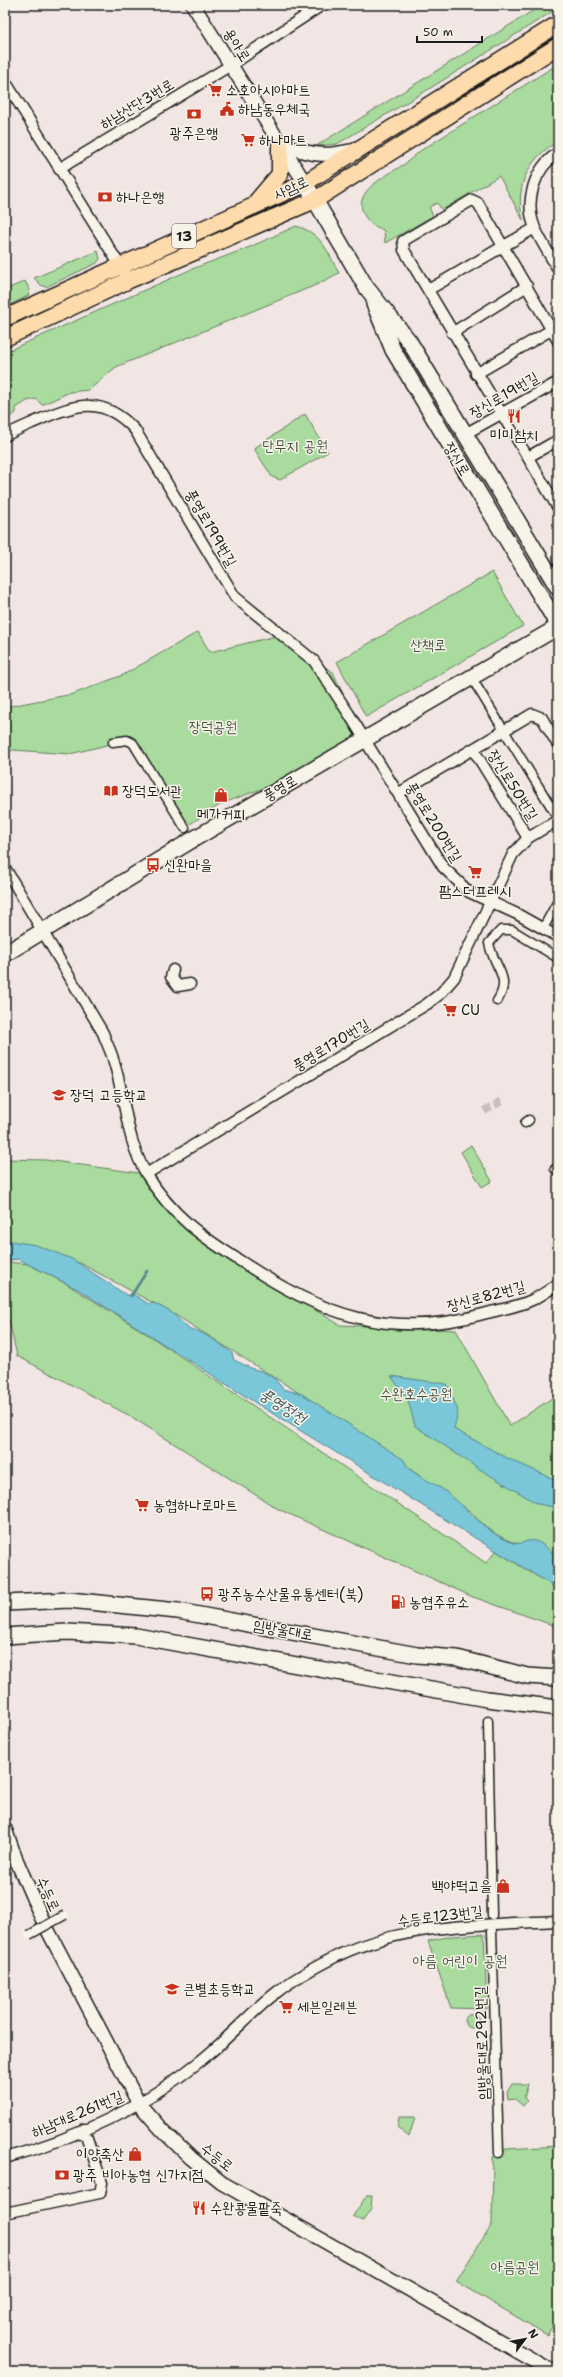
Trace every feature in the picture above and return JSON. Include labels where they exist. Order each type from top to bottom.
[{"type":"main road","name":"사암로","points":[[5,318],[120,264],[305,183],[558,24]]},
{"type":"main road","name":"사암로","points":[[5,338],[129,280],[315,200],[558,46]]},
{"type":"main road","points":[[252,206],[280,174],[280,145]]},
{"type":"main road","name":"장신로","points":[[305,183],[366,287],[393,350],[558,626]]},
{"type":"main road","name":"장신로","points":[[366,287],[410,341],[558,588]]},
{"type":"main road","name":"풍영로","points":[[5,954],[364,739],[558,626]]},
{"type":"main road","name":"임방울대로","points":[[5,1603],[69,1600],[178,1611],[416,1655],[457,1658],[527,1676],[558,1678]]},
{"type":"main road","name":"임방울대로","points":[[5,1636],[67,1632],[136,1636],[480,1698],[558,1708]]},
{"type":"street","name":"용아로","points":[[193,5],[305,183]]},
{"type":"street","name":"하남산단3번로","points":[[59,169],[231,65],[322,5]]},
{"type":"street","points":[[5,81],[129,280]]},
{"type":"street","points":[[280,145],[316,155],[330,156],[360,149]]},
{"type":"street","points":[[558,153],[544,164],[532,189],[530,206],[535,228],[558,269]]},
{"type":"street","points":[[558,341],[478,203],[472,200],[402,241],[402,246],[452,333],[558,508]]},
{"type":"street","points":[[428,290],[535,228]]},
{"type":"street","points":[[452,333],[527,286]]},
{"type":"street","points":[[476,374],[551,330]]},
{"type":"street","name":"장신로19번길","points":[[465,434],[558,382]]},
{"type":"street","name":"풍영로199번길","points":[[5,436],[58,412],[80,406],[99,407],[123,418],[138,435],[235,597],[314,661],[364,739]]},
{"type":"street","points":[[528,457],[558,440]]},
{"type":"street","points":[[470,677],[558,819]]},
{"type":"street","points":[[399,793],[532,714],[542,718],[558,745]]},
{"type":"street","name":"풍영로200번길","points":[[364,739],[399,793],[443,867],[461,886],[558,937]]},
{"type":"street","points":[[114,742],[127,740],[133,743],[185,828]]},
{"type":"street","name":"장신로50번길","points":[[473,749],[528,838]]},
{"type":"street","name":"장신로50번길","points":[[489,901],[513,854],[528,838],[558,819]]},
{"type":"street","points":[[5,868],[44,931],[103,1033],[113,1059],[130,1139],[146,1174]]},
{"type":"street","name":"풍영로170번길","points":[[146,1174],[368,1041],[440,994],[454,978],[489,901]]},
{"type":"street","points":[[546,923],[558,901]]},
{"type":"street","points":[[497,1002],[503,992],[505,983],[491,953],[489,943],[501,930],[512,930],[558,958]]},
{"type":"street","points":[[173,970],[171,977],[178,986],[190,984]]},
{"type":"street","name":"장신로82번길","points":[[146,1174],[164,1202],[198,1234],[281,1288],[300,1298],[341,1314],[387,1323],[444,1323],[515,1307],[533,1300],[558,1284]]},
{"type":"street","points":[[488,1721],[492,1915]]},
{"type":"street","name":"수등로","points":[[5,1829],[15,1858],[43,1921],[138,2104],[167,2135],[222,2183],[554,2372]]},
{"type":"street","points":[[29,1935],[64,1915]]},
{"type":"street","name":"수등로123번길","points":[[138,2104],[199,2062],[277,1992],[304,1974],[340,1955],[412,1931],[460,1926],[558,1922]]},
{"type":"street","name":"임방울대로292번길","points":[[492,1931],[499,2153]]},
{"type":"street","name":"하남대로261번길","points":[[5,2158],[84,2129],[138,2104]]},
{"type":"street","points":[[5,2213],[100,2192],[102,2183],[84,2129]]},
{"type":"green space","points":[[542,5],[558,5],[558,8],[429,89],[337,144],[316,146]]},
{"type":"green space","points":[[558,64],[558,141],[539,156],[526,174],[522,185],[521,196],[523,220],[499,176],[442,210],[437,203],[429,207],[433,216],[385,243],[384,231],[371,224],[364,214],[361,204],[369,188],[420,151]]},
{"type":"green space","points":[[296,226],[305,229],[318,238],[327,250],[339,273],[316,285],[116,367],[89,390],[70,392],[42,405],[36,399],[27,401],[16,408],[16,413],[5,420],[5,352],[192,269],[250,247]]},
{"type":"green space","points":[[98,251],[100,259],[97,263],[46,287],[41,285],[34,278]]},
{"type":"green space","points":[[25,281],[30,290],[28,296],[5,307],[5,290]]},
{"type":"green space","name":"단무지 공원","points":[[305,414],[328,452],[280,480],[272,477],[255,450],[256,447]]},
{"type":"green space","name":"산책로","points":[[492,572],[523,626],[366,717],[337,662]]},
{"type":"green space","name":"장덕공원","points":[[198,632],[210,652],[276,636],[333,672],[364,739],[293,777],[221,804],[187,826],[127,740],[70,754],[13,750],[5,754],[5,707],[73,694],[123,675]]},
{"type":"green space","points":[[471,1145],[492,1181],[482,1187],[461,1152]]},
{"type":"green space","name":"수완호수공원","points":[[5,1159],[46,1160],[139,1173],[191,1234],[340,1325],[456,1330],[510,1426],[558,1394],[558,1557],[545,1550],[512,1542],[495,1534],[471,1512],[329,1412],[177,1316],[80,1263],[5,1243]]},
{"type":"green space","points":[[5,1262],[28,1264],[65,1283],[147,1334],[486,1563],[496,1551],[558,1589],[558,1627],[473,1597],[278,1509],[130,1416],[17,1356],[5,1303]]},
{"type":"green space","name":"아름 어린이 공원","points":[[484,1934],[487,2009],[451,2008],[428,1941],[452,1936]]},
{"type":"green space","points":[[469,2014],[475,2014],[479,2018],[479,2024],[475,2028],[469,2028],[465,2024],[465,2018]]},
{"type":"green space","points":[[512,2084],[528,2084],[524,2098],[527,2101],[523,2106],[514,2098],[508,2099],[507,2092]]},
{"type":"green space","points":[[399,2117],[415,2117],[409,2137],[397,2127]]},
{"type":"green space","name":"아름공원","points":[[558,2146],[558,2317],[547,2335],[456,2281],[492,2224],[493,2157],[506,2149]]},
{"type":"green space","points":[[367,2195],[372,2195],[371,2209],[363,2221],[353,2216]]},
{"type":"water","name":"풍영정천","points":[[5,1240],[36,1245],[72,1259],[128,1296],[131,1293],[149,1304],[154,1303],[171,1312],[190,1330],[198,1331],[218,1342],[232,1353],[234,1360],[253,1369],[262,1371],[275,1379],[283,1389],[302,1394],[404,1460],[406,1465],[413,1472],[446,1492],[490,1531],[511,1542],[520,1543],[532,1541],[537,1542],[549,1549],[558,1559],[558,1589],[262,1407],[79,1290],[18,1259],[5,1261]]},
{"type":"water","name":"수완호수공원","points":[[391,1376],[447,1384],[458,1411],[454,1429],[505,1457],[558,1481],[558,1508],[538,1504],[476,1467],[415,1426],[408,1400]]},
{"type":"waterway","points":[[131,1296],[147,1271]]},
{"type":"tunnel","points":[[484,1111],[502,1101]]},
{"type":"place","name":"소호아시아마트","points":[[215,90]]},
{"type":"place","name":"하남동우체국","points":[[227,109]]},
{"type":"place","name":"광주은행","points":[[194,114]]},
{"type":"place","name":"하나마트","points":[[248,140]]},
{"type":"place","name":"하나은행","points":[[105,197]]},
{"type":"place","name":"미미참치","points":[[514,416]]},
{"type":"place","name":"장덕도서관","points":[[111,791]]},
{"type":"place","name":"메가커피","points":[[221,795]]},
{"type":"place","name":"신완마을","points":[[153,865]]},
{"type":"place","name":"팜스더프레시","points":[[475,872]]},
{"type":"place","name":"CU","points":[[450,1010]]},
{"type":"place","name":"장덕 고등학교","points":[[59,1095]]},
{"type":"place","name":"농협하나로마트","points":[[142,1505]]},
{"type":"place","name":"광주농수산물유통센터(북)","points":[[207,1594]]},
{"type":"place","name":"농협주유소","points":[[398,1602]]},
{"type":"place","name":"백야떡고을","points":[[503,1886]]},
{"type":"place","name":"큰별초등학교","points":[[172,1989]]},
{"type":"place","name":"세븐일레븐","points":[[286,2007]]},
{"type":"place","name":"이양축산","points":[[135,2154]]},
{"type":"place","name":"광주 비아농협 신가지점","points":[[62,2175]]},
{"type":"place","name":"수완콩물팥죽","points":[[199,2208]]}]
